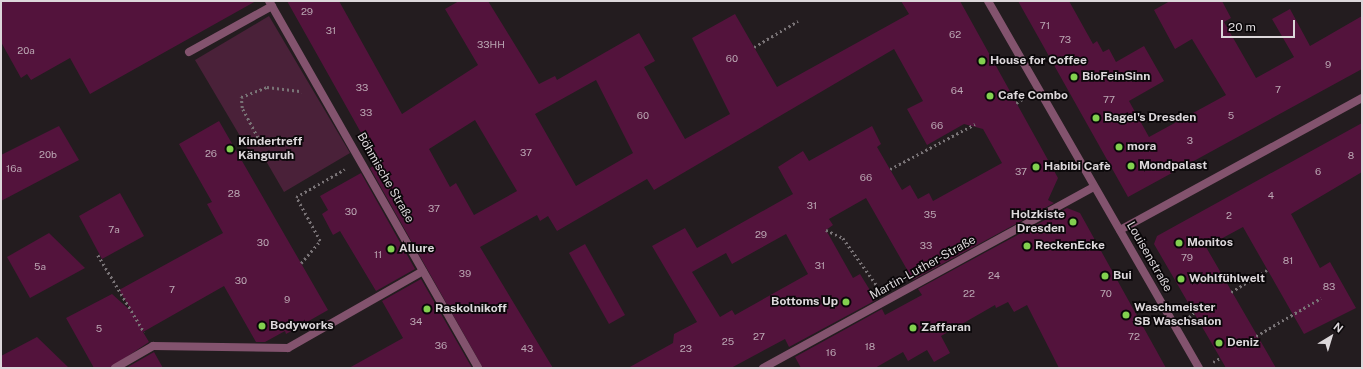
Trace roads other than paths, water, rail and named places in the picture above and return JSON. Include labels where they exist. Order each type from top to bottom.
[{"type":"street","name":"Louisenstraße","points":[[988,1],[1076,158],[1120,230],[1199,368]]},
{"type":"street","points":[[189,52],[270,4]]},
{"type":"street","name":"Böhmische Straße","points":[[270,4],[362,160],[478,368]]},
{"type":"street","points":[[1120,230],[1362,98]]},
{"type":"street","name":"Martin-Luther-Straße","points":[[763,368],[1094,187]]},
{"type":"street","points":[[115,368],[153,346],[288,348],[423,270]]},
{"type":"place","name":"House for Coffee","points":[[982,61]]},
{"type":"place","name":"BioFeinSinn","points":[[1074,77]]},
{"type":"place","name":"Cafe Combo","points":[[990,96]]},
{"type":"place","name":"Bagel's Dresden","points":[[1096,118]]},
{"type":"place","name":"mora","points":[[1119,147]]},
{"type":"place","name":"Kindertreff Känguruh","points":[[230,149]]},
{"type":"place","name":"Mondpalast","points":[[1131,166]]},
{"type":"place","name":"Habibi Cafè","points":[[1036,167]]},
{"type":"place","name":"Holzkiste Dresden","points":[[1073,222]]},
{"type":"place","name":"Monitos","points":[[1179,243]]},
{"type":"place","name":"ReckenEcke","points":[[1027,246]]},
{"type":"place","name":"Allure","points":[[391,249]]},
{"type":"place","name":"Bui","points":[[1105,276]]},
{"type":"place","name":"Wohlfühlwelt","points":[[1181,279]]},
{"type":"place","name":"Bottoms Up","points":[[846,302]]},
{"type":"place","name":"Raskolnikoff","points":[[427,309]]},
{"type":"place","name":"Waschmeister SB Waschsalon","points":[[1126,315]]},
{"type":"place","name":"Bodyworks","points":[[262,326]]},
{"type":"place","name":"Zaffaran","points":[[913,328]]},
{"type":"place","name":"Deniz","points":[[1219,343]]}]
